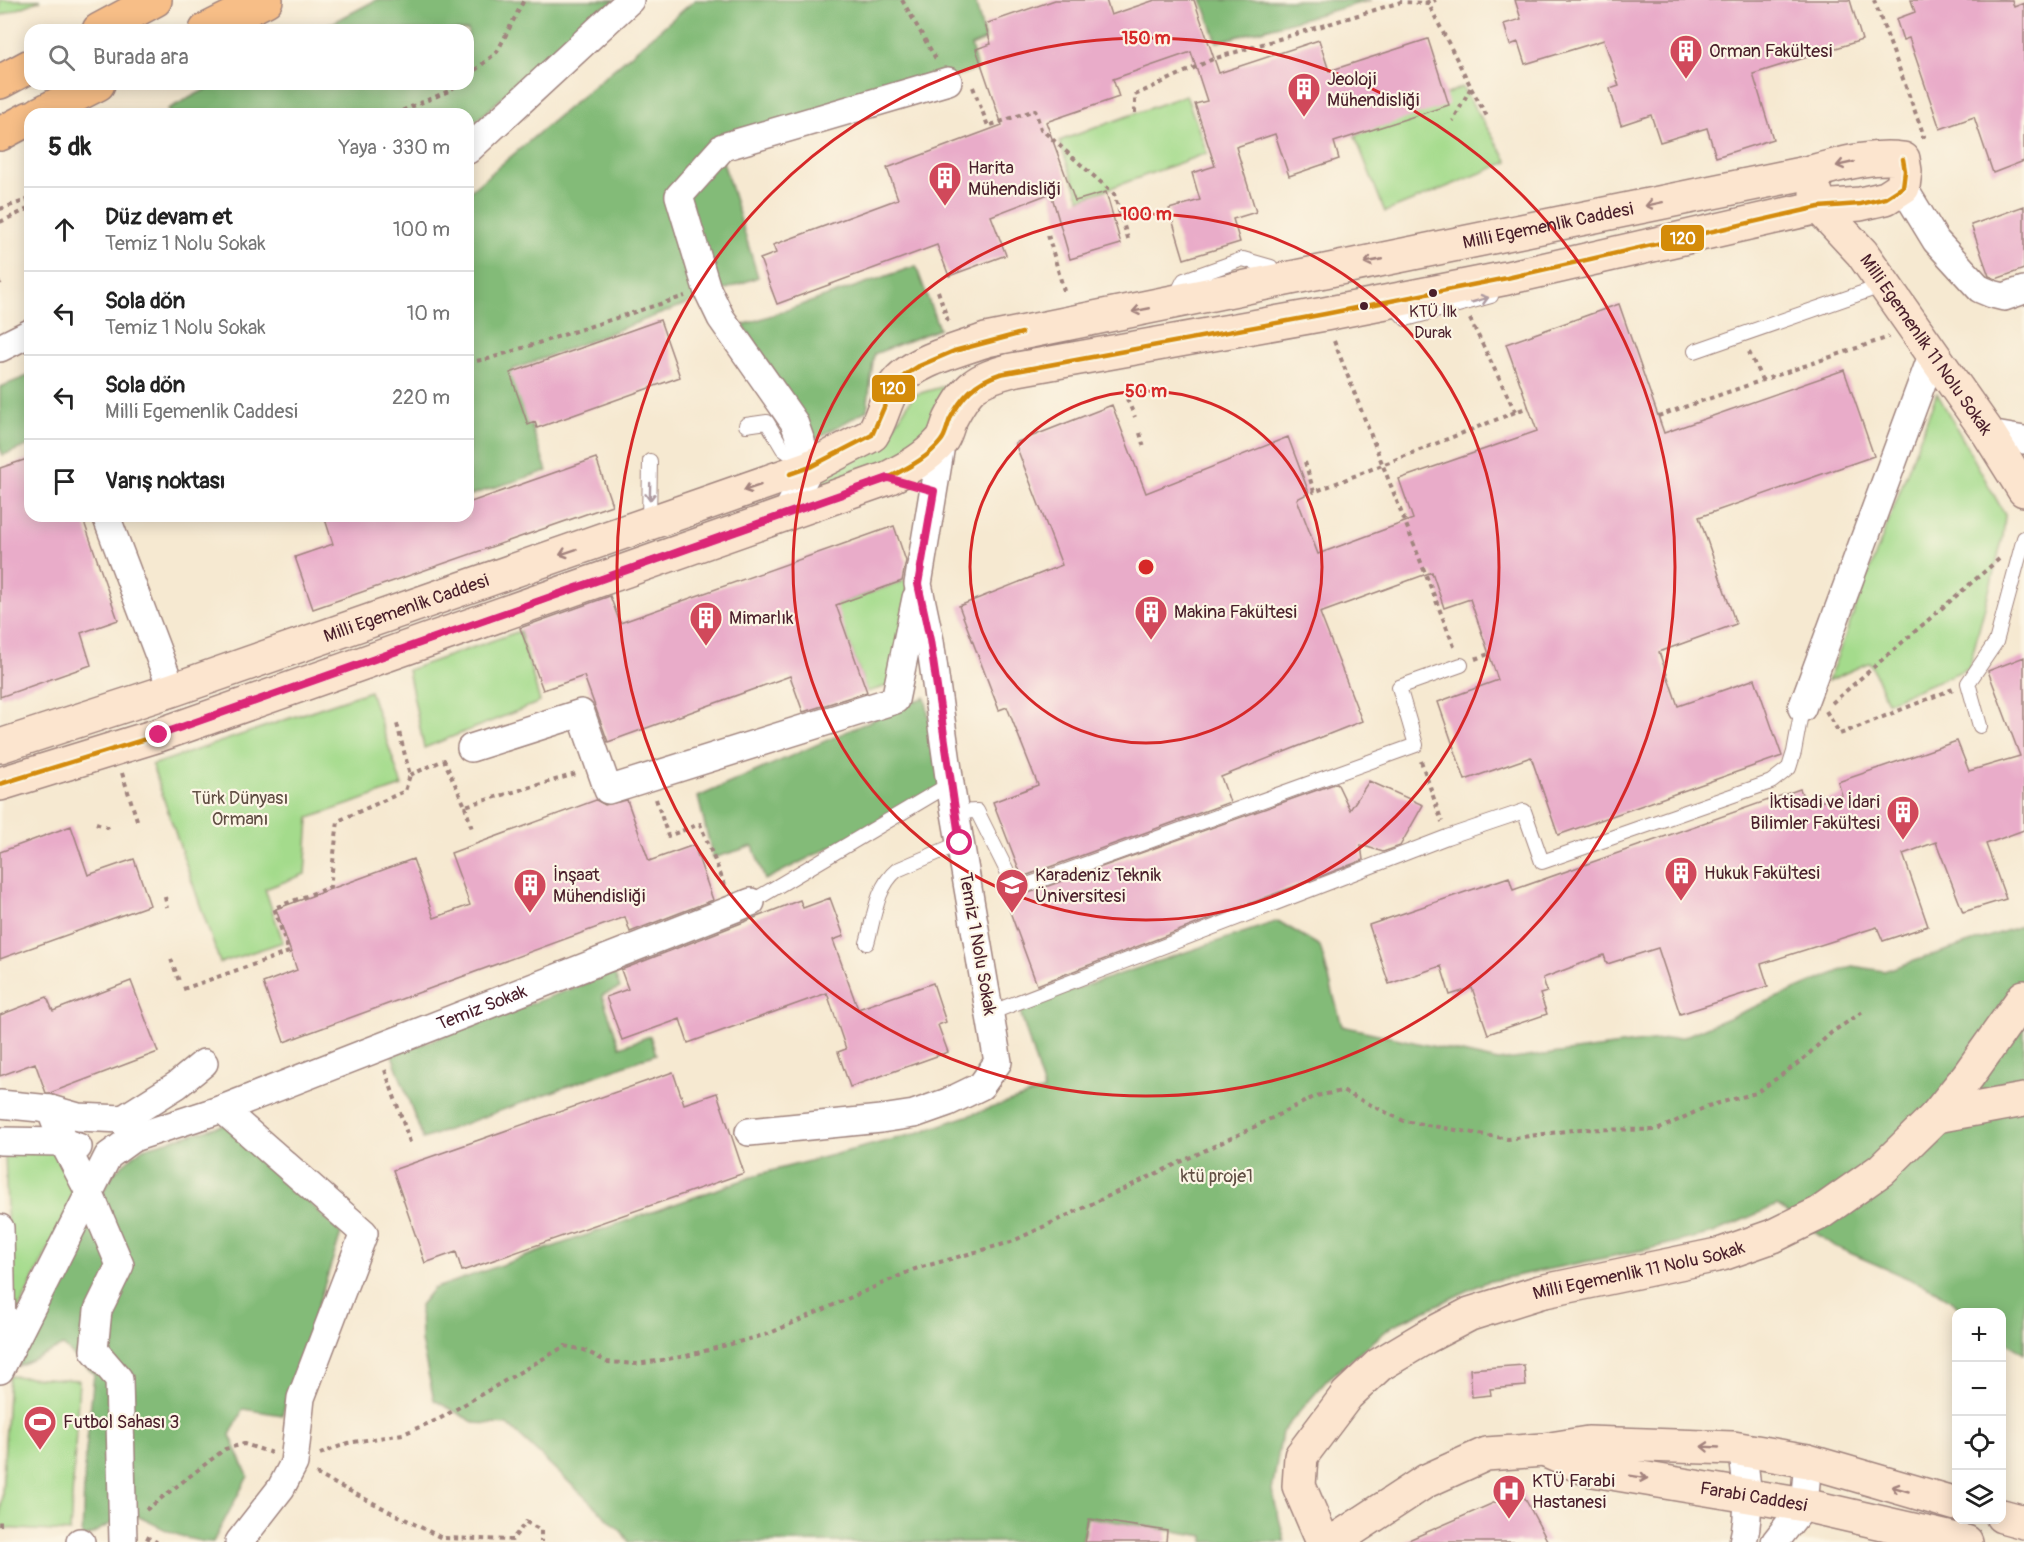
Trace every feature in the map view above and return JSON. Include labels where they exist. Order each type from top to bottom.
[{"type":"highway","points":[[110,24],[155,0]]},
{"type":"highway","points":[[218,24],[266,0]]},
{"type":"highway","points":[[51,108],[86,90]]},
{"type":"highway","points":[[0,134],[24,121]]},
{"type":"street","points":[[474,144],[630,0]]},
{"type":"street","points":[[786,514],[810,468],[795,422],[721,318],[707,290],[679,196],[723,147],[948,81]]},
{"type":"street","name":"Milli Egemenlik Caddesi","points":[[0,746],[172,690],[810,468],[872,435],[895,384],[910,371],[926,362],[948,339],[986,340],[1884,156],[1903,173],[1886,198],[1860,204],[1820,207],[1507,278],[1325,315],[1012,370],[984,378],[967,391],[942,439],[920,462],[888,478],[159,735],[0,784]]},
{"type":"street","points":[[1811,172],[1820,207]]},
{"type":"street","points":[[1903,173],[1936,241],[1980,289],[2004,297],[2024,290]]},
{"type":"street","name":"Milli Egemenlik 11 Nolu Sokak","points":[[1820,207],[1862,253],[1989,434],[2024,490]]},
{"type":"street","points":[[0,348],[24,336]]},
{"type":"street","points":[[948,339],[967,391]]},
{"type":"street","points":[[1813,709],[1933,353]]},
{"type":"street","points":[[1989,434],[2024,440]]},
{"type":"street","name":"Temiz 1 Nolu Sokak","points":[[749,1132],[914,1114],[957,1098],[981,1086],[998,1062],[950,784],[930,640],[918,584],[942,439]]},
{"type":"street","points":[[888,478],[934,491]]},
{"type":"street","points":[[108,522],[172,690]]},
{"type":"street","points":[[471,748],[581,713],[608,790],[896,700],[918,584]]},
{"type":"street","name":"Temiz Sokak","points":[[0,1104],[50,1109],[128,1128],[222,1108],[751,902]]},
{"type":"street","name":"Milli Egemenlik 11 Nolu Sokak","points":[[1323,1542],[1299,1486],[1301,1456],[1347,1395],[1379,1365],[1470,1314],[1540,1292],[1722,1254],[1773,1236],[1820,1213],[1881,1170],[1936,1116],[2024,998]]},
{"type":"street","points":[[0,1370],[108,1156],[128,1128],[204,1063]]},
{"type":"street","points":[[1936,1116],[2024,1100]]},
{"type":"street","points":[[222,1108],[364,1233],[301,1398],[294,1463],[281,1488],[239,1542]]},
{"type":"street","points":[[50,1109],[120,1265],[98,1310],[94,1350],[119,1379],[123,1533]]},
{"type":"street","points":[[0,1141],[63,1142],[108,1156]]},
{"type":"street","points":[[0,1228],[2,1332],[0,1356]]},
{"type":"street","name":"Farabi Caddesi","points":[[1333,1542],[1426,1481],[1486,1454],[1544,1450],[1588,1443],[1742,1449],[1808,1461],[1952,1503]]},
{"type":"street","points":[[1742,1449],[1749,1496],[1747,1526],[1743,1542]]},
{"type":"street","name":"Farabi Caddesi","points":[[1544,1450],[1587,1469],[1804,1505],[1966,1542]]},
{"type":"street","points":[[1775,1542],[1804,1505],[1808,1461]]},
{"type":"street","points":[[2006,1517],[2024,1522]]},
{"type":"lane","points":[[1389,302],[1406,318],[1491,297],[1507,278]]},
{"type":"lane","points":[[1695,351],[1884,284]]},
{"type":"lane","points":[[746,425],[767,422],[783,449],[810,468]]},
{"type":"lane","points":[[649,524],[650,461]]},
{"type":"lane","points":[[1980,726],[1968,683],[1996,642],[2024,538]]},
{"type":"lane","points":[[955,812],[977,811],[1016,889],[1416,745],[1399,687],[1461,664]]},
{"type":"lane","points":[[990,1013],[1447,837],[1524,811],[1542,862],[1772,782],[1789,768],[1813,709]]},
{"type":"lane","name":"Temiz Sokak","points":[[751,902],[950,784]]},
{"type":"lane","points":[[867,943],[882,888],[889,877],[897,870],[960,843]]},
{"type":"path","points":[[474,71],[497,52],[524,0]]},
{"type":"path","points":[[902,0],[948,81],[969,79],[988,126],[1035,110],[1041,129],[1114,194],[1128,239]]},
{"type":"path","points":[[1136,113],[1135,95],[1213,59],[1401,2],[1436,0]]},
{"type":"path","points":[[1874,0],[1924,136],[1903,173]]},
{"type":"path","points":[[1427,2],[1488,118]]},
{"type":"path","points":[[1453,121],[1471,87]]},
{"type":"path","points":[[408,108],[450,90]]},
{"type":"path","points":[[0,209],[24,201]]},
{"type":"path","points":[[0,222],[24,211]]},
{"type":"path","points":[[1048,235],[1064,291]]},
{"type":"path","points":[[474,361],[488,359],[707,290]]},
{"type":"path","points":[[938,291],[948,339]]},
{"type":"path","points":[[1463,304],[1515,412]]},
{"type":"path","points":[[1325,315],[1461,664]]},
{"type":"path","points":[[1742,335],[1762,380]]},
{"type":"path","points":[[1658,416],[1890,336]]},
{"type":"path","points":[[1127,399],[1135,417]]},
{"type":"path","points":[[1305,462],[1314,492],[1528,407]]},
{"type":"path","points":[[1140,433],[1144,448]]},
{"type":"path","points":[[1813,709],[2001,557]]},
{"type":"path","points":[[1840,734],[1968,683]]},
{"type":"path","points":[[183,989],[289,952],[274,908],[330,887],[338,821],[405,791],[410,774],[397,724]]},
{"type":"path","points":[[1416,745],[1447,837]]},
{"type":"path","points":[[410,774],[444,760],[465,806],[472,829]]},
{"type":"path","points":[[119,764],[138,823]]},
{"type":"path","points":[[465,806],[581,773]]},
{"type":"path","points":[[649,778],[668,836],[700,824],[723,881]]},
{"type":"path","points":[[96,823],[110,828]]},
{"type":"path","points":[[165,897],[167,907]]},
{"type":"path","points":[[171,959],[179,981]]},
{"type":"path","points":[[294,1463],[348,1443],[403,1434],[439,1419],[565,1346],[584,1350],[607,1362],[638,1364],[686,1356],[768,1334],[915,1269],[1011,1242],[1244,1132],[1316,1095],[1342,1091],[1404,1121],[1508,1139],[1580,1129],[1657,1130],[1708,1106],[1756,1093],[1801,1061],[1832,1032],[1866,1010]]},
{"type":"path","points":[[377,1047],[411,1146]]},
{"type":"path","points":[[123,1533],[225,1449],[244,1444],[266,1450],[294,1463],[442,1538],[512,1540],[526,1522],[541,1530],[541,1542]]},
{"type":"path","points":[[0,1521],[0,1526]]},
{"type":"green space","points":[[0,0],[41,0],[0,16]]},
{"type":"green space","points":[[376,0],[615,0],[536,66],[474,123],[474,108],[170,108],[204,90],[474,90],[474,24],[330,24]]},
{"type":"green space","points":[[695,0],[975,0],[985,40],[971,46],[977,69],[717,142],[758,277],[512,370],[547,471],[474,494],[474,188]]},
{"type":"green space","points":[[1202,0],[1371,0],[1217,42]]},
{"type":"green space","points":[[1462,87],[1508,162],[1385,212],[1355,136]]},
{"type":"green space","points":[[1186,95],[1207,153],[1080,199],[1059,141]]},
{"type":"green space","points":[[916,266],[939,329],[874,354],[867,410],[816,439],[743,325]]},
{"type":"green space","points":[[24,377],[24,447],[3,455],[0,448],[0,387]]},
{"type":"green space","points":[[948,385],[935,438],[880,465],[824,484],[814,481],[883,443],[914,395]]},
{"type":"green space","points":[[1937,393],[2005,515],[2003,537],[1969,668],[1887,702],[1870,662],[1828,681]]},
{"type":"green space","points":[[912,578],[891,685],[867,692],[845,631],[756,633]]},
{"type":"green space","points":[[520,631],[540,702],[424,748],[408,670]]},
{"type":"green space","name":"Türk Dünyası Ormanı","points":[[370,691],[402,786],[309,818],[305,874],[265,889],[283,942],[220,963],[152,765]]},
{"type":"green space","points":[[925,697],[943,790],[765,880],[753,846],[713,858],[698,797]]},
{"type":"green space","name":"ktü proje1","points":[[1278,921],[1320,946],[1342,1026],[1498,1061],[1683,1037],[1852,966],[1884,971],[2024,925],[2024,1354],[2006,1342],[2006,1308],[1960,1308],[1937,1291],[1834,1246],[1777,1205],[1713,1233],[1653,1248],[1486,1282],[1392,1326],[1327,1380],[1282,1432],[1272,1491],[1285,1542],[1204,1542],[1204,1536],[1087,1517],[1082,1542],[629,1542],[622,1532],[508,1425],[475,1423],[434,1400],[421,1341],[420,1305],[433,1289],[763,1173],[914,1134],[1044,1090],[1019,1008]]},
{"type":"green space","points":[[614,973],[620,988],[602,995],[620,1047],[650,1036],[656,1054],[423,1139],[392,1055]]},
{"type":"green space","points":[[230,1123],[341,1234],[282,1415],[243,1409],[230,1435],[248,1476],[213,1542],[181,1536],[131,1513],[82,1539],[85,1460],[94,1374],[63,1346],[18,1366],[67,1256],[114,1172],[143,1148]]},
{"type":"green space","points":[[57,1150],[74,1196],[11,1326],[5,1152]]},
{"type":"green space","name":"Futbol Sahası 3","points":[[9,1376],[79,1380],[70,1532],[0,1528]]},
{"type":"building","points":[[1055,0],[1106,0],[1111,15],[1155,0],[1194,0],[1219,73],[1319,40],[1329,71],[1428,39],[1449,105],[1334,142],[1339,159],[1289,176],[1275,134],[1236,147],[1256,212],[1233,219],[1240,242],[1184,259],[1169,209],[1200,200],[1192,173],[1215,166],[1195,104],[1207,101],[1191,52],[1113,79],[1119,97],[1046,122],[1075,201],[1106,192],[1121,244],[1070,259],[1051,193],[991,216],[1006,255],[949,276],[937,245],[777,304],[760,259],[776,253],[773,245],[898,199],[887,168],[1002,125],[976,49],[991,44],[985,24]]},
{"type":"building","name":"Orman Fakültesi","points":[[1515,0],[1850,0],[1862,40],[1753,74],[1773,139],[1716,157],[1707,128],[1660,142],[1651,115],[1621,125],[1610,89],[1619,86],[1604,40],[1525,64],[1518,42],[1510,45],[1504,24],[1521,19]]},
{"type":"building","points":[[1911,0],[2012,0],[2014,7],[2024,3],[2024,161],[1993,173],[1974,117],[1940,129],[1909,38],[1903,40],[1896,19],[1915,12]]},
{"type":"building","points":[[2024,206],[2024,269],[1996,279],[1989,276],[1971,225]]},
{"type":"building","points":[[1619,304],[1664,433],[1844,370],[1874,456],[1699,517],[1736,624],[1659,652],[1678,706],[1755,679],[1782,756],[1558,835],[1531,757],[1465,780],[1438,702],[1498,680],[1470,599],[1444,608],[1432,572],[1320,613],[1362,721],[1221,777],[1230,802],[1022,877],[993,802],[1038,785],[1007,707],[999,710],[959,606],[1062,565],[1015,443],[1112,405],[1146,493],[1288,437],[1309,493],[1297,499],[1318,554],[1413,519],[1399,479],[1537,431],[1506,344]]},
{"type":"building","points":[[660,320],[680,377],[537,428],[535,422],[528,425],[510,373]]},
{"type":"building","points":[[596,458],[612,505],[313,609],[295,557],[333,544],[326,522],[474,522],[474,501]]},
{"type":"building","points":[[24,460],[24,522],[84,522],[118,620],[81,633],[91,665],[0,697],[0,468]]},
{"type":"building","name":"Mimarlık","points":[[894,526],[906,561],[902,581],[836,605],[867,692],[803,712],[790,676],[608,742],[584,676],[543,690],[520,628],[610,596],[620,623]]},
{"type":"building","points":[[2024,657],[2024,830],[1986,844],[2006,899],[1963,912],[1936,842],[1903,854],[1928,926],[1883,941],[1877,927],[1761,964],[1768,986],[1680,1014],[1658,948],[1607,964],[1604,955],[1543,978],[1547,992],[1540,994],[1547,1014],[1488,1034],[1472,988],[1450,995],[1441,966],[1389,984],[1369,925],[1509,877],[1513,890],[1800,789],[1807,806],[1842,795],[1838,782],[1957,741],[1969,771],[2020,756],[1988,671]]},
{"type":"building","points":[[1369,781],[1423,805],[1400,846],[1383,852],[1361,845],[1363,860],[1037,985],[1006,901],[1337,783],[1350,810]]},
{"type":"building","name":"İnşaat Mühendisliği","points":[[596,800],[605,805],[627,800],[649,861],[694,845],[713,900],[630,932],[625,917],[284,1042],[263,983],[297,970],[276,909],[413,859],[434,918],[470,905],[451,853]]},
{"type":"building","points":[[71,826],[88,875],[134,859],[150,905],[0,959],[0,852]]},
{"type":"building","points":[[830,898],[844,936],[833,940],[858,1009],[933,983],[946,1022],[938,1025],[948,1052],[850,1087],[838,1052],[846,1049],[827,993],[688,1043],[680,1019],[622,1040],[606,997],[628,989],[621,970],[800,900],[803,908]]},
{"type":"building","points":[[131,981],[158,1052],[50,1093],[46,1093],[35,1063],[0,1076],[0,1015],[47,997],[53,1011]]},
{"type":"building","points":[[673,1072],[684,1104],[717,1093],[744,1173],[462,1271],[456,1252],[425,1263],[393,1170]]},
{"type":"building","points":[[1524,1365],[1526,1386],[1490,1389],[1491,1395],[1472,1397],[1470,1369]]},
{"type":"building","name":"KTÜ Farabi Hastanesi","points":[[1521,1491],[1548,1542],[1404,1542]]},
{"type":"building","points":[[1089,1519],[1167,1531],[1166,1542],[1085,1542]]},
{"type":"transit line","name":"120","points":[[0,784],[159,735],[888,478],[930,453],[943,439],[959,403],[983,381],[1000,374],[1507,278],[1819,207],[1860,204],[1886,198],[1903,187],[1905,171],[1903,159]]},
{"type":"transit line","name":"120","points":[[790,474],[810,467],[872,435],[891,391],[905,375],[919,366],[954,351],[1022,333]]},
{"type":"place","name":"Orman Fakültesi","points":[[1686,80]]},
{"type":"place","name":"Jeoloji Mühendisliği","points":[[1304,118]]},
{"type":"place","name":"Harita Mühendisliği","points":[[945,207]]},
{"type":"place","name":"KTÜ İlk Durak","points":[[1433,293]]},
{"type":"place","name":"Makina Fakültesi","points":[[1151,641]]},
{"type":"place","name":"Mimarlık","points":[[706,647]]},
{"type":"place","name":"İktisadi ve İdari Bilimler Fakültesi","points":[[1903,841]]},
{"type":"place","name":"Hukuk Fakültesi","points":[[1681,902]]},
{"type":"place","name":"İnşaat Mühendisliği","points":[[530,914]]},
{"type":"place","name":"Karadeniz Teknik Üniversitesi","points":[[1012,914]]},
{"type":"place","name":"Futbol Sahası 3","points":[[40,1451]]},
{"type":"place","name":"KTÜ Farabi Hastanesi","points":[[1509,1520]]},
{"type":"route","points":[[159,735],[888,478],[934,491],[918,584],[930,640],[960,843]]}]
